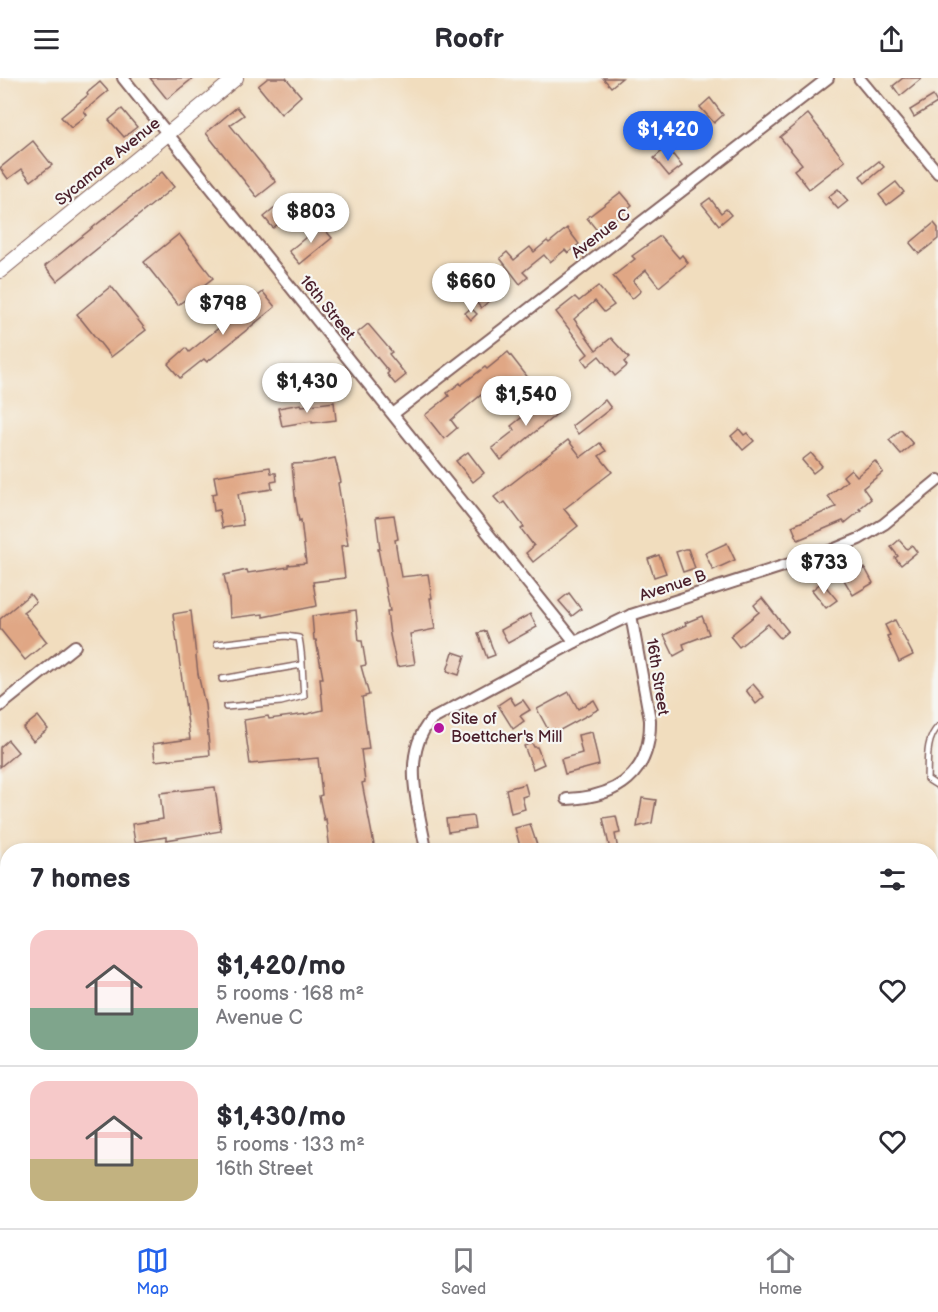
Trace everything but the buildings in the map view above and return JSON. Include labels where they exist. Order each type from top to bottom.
[{"type":"street","name":"16th Street","points":[[123,78],[575,642]]},
{"type":"street","name":"Sycamore Avenue","points":[[0,272],[236,78]]},
{"type":"street","name":"Avenue C","points":[[393,414],[828,78]]},
{"type":"street","points":[[863,79],[938,173]]},
{"type":"street","name":"Avenue B","points":[[425,843],[413,772],[414,756],[421,732],[431,720],[575,642],[632,615],[830,551],[859,538],[884,524],[938,480]]},
{"type":"street","name":"16th Street","points":[[567,799],[599,796],[615,789],[641,765],[647,752],[650,720],[632,615]]},
{"type":"street","points":[[0,706],[75,646]]},
{"type":"lane","points":[[217,644],[286,636],[298,638],[303,658],[301,665],[304,696],[281,702],[226,707]]},
{"type":"lane","points":[[222,679],[301,665]]},
{"type":"lane","points":[[938,727],[928,749],[927,779],[938,786]]},
{"type":"place","name":"Site of Boettcher's Mill","points":[[439,728]]}]
